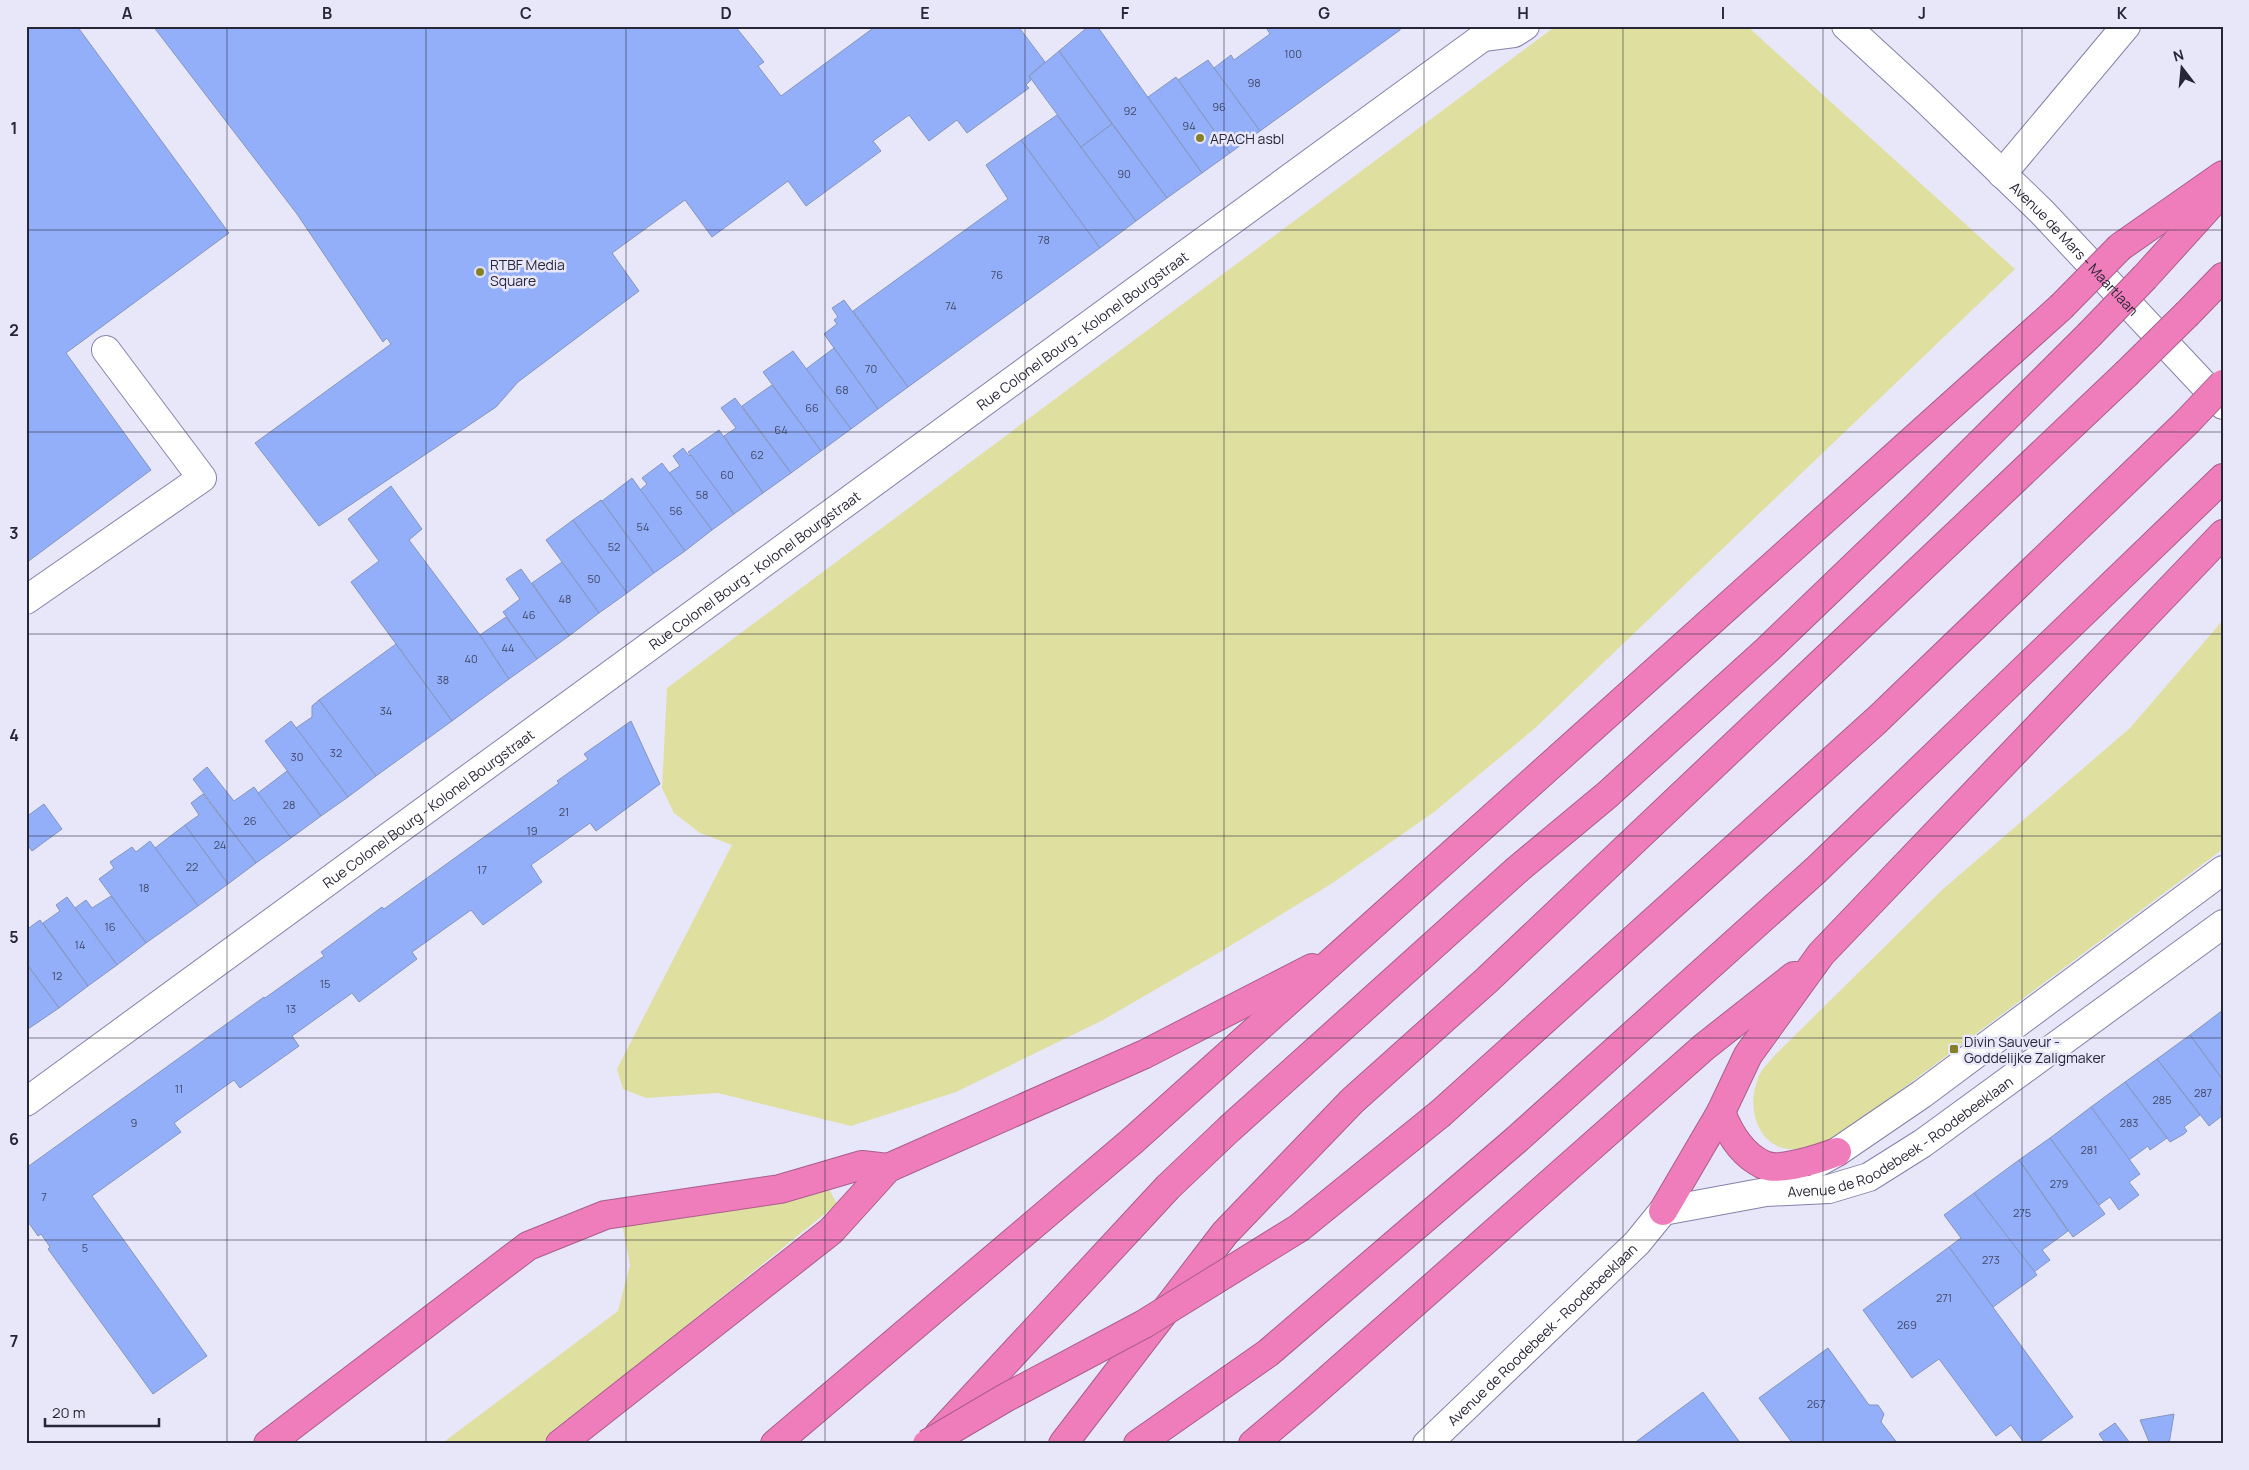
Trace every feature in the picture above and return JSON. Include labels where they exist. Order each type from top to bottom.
[{"type":"highway","points":[[776,1444],[1131,1142],[1347,950],[2060,307],[2120,247],[2223,175]]},
{"type":"highway","points":[[928,1444],[1168,1187],[1237,1122],[1518,869],[1607,795],[1767,650],[1917,506],[2089,335],[2223,191]]},
{"type":"highway","points":[[1063,1444],[1225,1233],[1352,1101],[1487,980],[2126,374],[2223,277]]},
{"type":"highway","points":[[928,1444],[1005,1398],[1144,1324],[1298,1228],[1441,1113],[1877,720],[2186,423],[2223,384]]},
{"type":"highway","points":[[1138,1444],[1268,1353],[1516,1140],[1816,870],[2223,478]]},
{"type":"highway","points":[[1662,1211],[1721,1112],[1748,1055],[1821,954],[2223,534]]},
{"type":"highway","points":[[560,1444],[831,1232],[888,1168],[1145,1054],[1347,950]]},
{"type":"highway","points":[[1253,1444],[1704,1046],[1821,954]]},
{"type":"highway","points":[[1721,1112],[1728,1131],[1740,1146],[1765,1166],[1787,1166],[1837,1152]]},
{"type":"highway","points":[[268,1444],[528,1246],[605,1215],[780,1189],[862,1165],[888,1168]]},
{"type":"street","name":"Rue Colonel Bourg - Kolonel Bourgstraat","points":[[26,1102],[1483,30],[1514,33],[1525,26]]},
{"type":"street","name":"Avenue de Mars - Maartlaan","points":[[1846,26],[1922,96],[2042,212],[2223,405]]},
{"type":"street","name":"Avenue de Mars - Maartlaan","points":[[1874,26],[1922,96]]},
{"type":"street","points":[[2002,174],[2126,26]]},
{"type":"street","points":[[26,600],[202,478],[106,350]]},
{"type":"street","name":"Avenue de Roodebeek - Roodebeeklaan","points":[[1766,1192],[1837,1152],[1922,1094],[2223,870]]},
{"type":"street","name":"Avenue de Roodebeek - Roodebeeklaan","points":[[1427,1444],[1637,1243],[1662,1211],[1766,1192],[1829,1189],[1869,1177],[1902,1157],[2223,924]]},
{"type":"green space","points":[[1556,26],[1747,26],[2015,269],[1534,729],[1434,812],[1331,884],[1220,952],[1103,1020],[956,1092],[851,1126],[718,1093],[646,1098],[623,1089],[617,1069],[732,845],[700,833],[674,813],[662,788],[667,688]]},
{"type":"green space","points":[[2223,620],[2223,849],[1850,1128],[1825,1141],[1797,1149],[1775,1145],[1767,1139],[1756,1121],[1753,1099],[1759,1076],[1774,1056],[1942,890],[2130,728]]},
{"type":"green space","points":[[829,1189],[837,1204],[540,1444],[441,1444],[618,1311],[630,1265],[622,1224]]},
{"type":"building","points":[[26,26],[77,26],[229,233],[66,353],[151,470],[26,563]]},
{"type":"building","name":"RTBF Media Square","points":[[153,26],[735,26],[764,62],[758,66],[781,96],[876,26],[1018,26],[1045,62],[1029,76],[1031,80],[1026,85],[1029,88],[967,133],[957,120],[929,141],[909,115],[873,141],[881,151],[806,206],[788,181],[712,237],[685,200],[612,253],[639,291],[518,382],[496,407],[319,526],[255,443],[391,344],[387,338],[383,342],[297,214]]},
{"type":"building","points":[[1089,26],[1097,26],[1202,173],[1167,198],[1059,51]]},
{"type":"building","points":[[1271,26],[1401,26],[1400,30],[1260,131],[1214,68],[1231,55],[1234,60],[1270,34],[1267,29]]},
{"type":"building","points":[[1059,51],[1112,124],[1081,147],[1029,76]]},
{"type":"building","points":[[1208,60],[1260,131],[1230,153],[1178,80]]},
{"type":"building","points":[[1176,77],[1230,153],[1202,173],[1148,97]]},
{"type":"building","points":[[1057,115],[1136,221],[1100,248],[1021,140]]},
{"type":"building","points":[[1112,124],[1167,198],[1136,221],[1081,147]]},
{"type":"building","points":[[1021,140],[1100,248],[908,387],[853,311],[1008,199],[986,165]]},
{"type":"building","points":[[844,300],[908,387],[878,409],[824,334],[837,324],[834,320],[838,317],[832,308]]},
{"type":"building","points":[[834,348],[878,409],[851,429],[806,369]]},
{"type":"building","points":[[793,351],[851,429],[821,451],[763,372]]},
{"type":"building","points":[[772,385],[821,451],[791,473],[742,406]]},
{"type":"building","points":[[735,398],[791,473],[763,493],[724,436],[736,428],[721,408]]},
{"type":"building","points":[[719,430],[763,493],[734,514],[688,452]]},
{"type":"building","points":[[683,448],[689,456],[691,455],[734,514],[712,530],[669,473],[680,466],[673,456]]},
{"type":"building","points":[[662,463],[712,530],[685,551],[640,490],[647,484],[642,478]]},
{"type":"building","points":[[632,478],[685,551],[654,573],[602,501]]},
{"type":"building","points":[[391,486],[422,529],[409,540],[480,635],[509,679],[452,721],[351,582],[379,561],[348,519]]},
{"type":"building","points":[[601,500],[654,573],[627,593],[573,520]]},
{"type":"building","points":[[573,520],[627,593],[599,613],[546,540]]},
{"type":"building","points":[[562,562],[599,613],[569,636],[532,583]]},
{"type":"building","points":[[521,569],[569,636],[537,659],[503,612],[520,599],[506,579]]},
{"type":"building","points":[[506,617],[537,659],[509,679],[480,635]]},
{"type":"building","points":[[396,644],[452,721],[376,776],[319,700]]},
{"type":"building","points":[[319,700],[376,776],[348,797],[296,728],[312,717],[312,706]]},
{"type":"building","points":[[291,721],[348,797],[321,816],[265,741]]},
{"type":"building","points":[[631,721],[660,784],[596,831],[590,823],[531,865],[542,882],[483,925],[471,910],[412,952],[417,959],[359,1002],[352,993],[292,1036],[299,1046],[240,1088],[234,1080],[174,1123],[181,1132],[92,1196],[207,1356],[153,1394],[48,1249],[50,1247],[41,1234],[38,1236],[26,1219],[26,1168],[324,956],[321,952],[382,907],[384,909],[559,783],[557,781],[588,759],[584,754]]},
{"type":"building","points":[[207,767],[234,801],[254,787],[291,838],[256,863],[193,779]]},
{"type":"building","points":[[287,771],[321,816],[291,838],[258,793]]},
{"type":"building","points":[[203,794],[256,863],[228,884],[185,825],[199,815],[191,803]]},
{"type":"building","points":[[44,804],[62,829],[32,851],[26,843],[26,817]]},
{"type":"building","points":[[185,825],[228,884],[198,906],[155,848]]},
{"type":"building","points":[[150,841],[198,906],[146,943],[99,879],[114,868],[110,862],[132,847],[136,852]]},
{"type":"building","points":[[111,896],[146,943],[117,965],[75,908],[86,900],[92,908]]},
{"type":"building","points":[[67,897],[117,965],[88,986],[43,923],[60,911],[56,905]]},
{"type":"building","points":[[40,920],[88,986],[59,1008],[26,963],[26,930]]},
{"type":"building","points":[[26,963],[59,1008],[28,1029],[26,1026]]},
{"type":"building","points":[[2223,1010],[2223,1080],[2190,1035]]},
{"type":"building","points":[[2190,1035],[2223,1080],[2223,1105],[2220,1107],[2223,1115],[2209,1126],[2157,1059]]},
{"type":"building","points":[[2157,1059],[2200,1115],[2184,1127],[2187,1131],[2184,1134],[2170,1142],[2125,1082]]},
{"type":"building","points":[[2125,1082],[2167,1138],[2150,1150],[2148,1146],[2129,1160],[2091,1107]]},
{"type":"building","points":[[2091,1107],[2140,1174],[2129,1182],[2139,1195],[2119,1210],[2110,1197],[2099,1205],[2050,1138]]},
{"type":"building","points":[[2050,1138],[2105,1214],[2073,1237],[2019,1160]]},
{"type":"building","points":[[2019,1160],[2068,1231],[2042,1250],[2050,1260],[2034,1272],[1974,1193]]},
{"type":"building","points":[[1974,1193],[2037,1275],[1993,1307],[1949,1247],[1961,1238],[1944,1215]]},
{"type":"building","points":[[1949,1247],[2073,1417],[2036,1444],[2025,1444],[2011,1425],[1996,1436],[1939,1359],[1912,1378],[1863,1310]]},
{"type":"building","points":[[1828,1348],[1869,1405],[1878,1405],[1884,1414],[1881,1422],[1898,1444],[1793,1444],[1759,1398]]},
{"type":"building","points":[[1703,1392],[1741,1444],[1633,1444]]},
{"type":"building","points":[[2174,1414],[2169,1444],[2150,1444],[2140,1420]]},
{"type":"building","points":[[2115,1423],[2129,1444],[2106,1444],[2099,1434]]},
{"type":"place","name":"APACH asbl","points":[[1200,138]]},
{"type":"place","name":"RTBF Media Square","points":[[480,272]]},
{"type":"place","name":"Divin Sauveur - Goddelijke Zaligmaker","points":[[1954,1049]]}]
